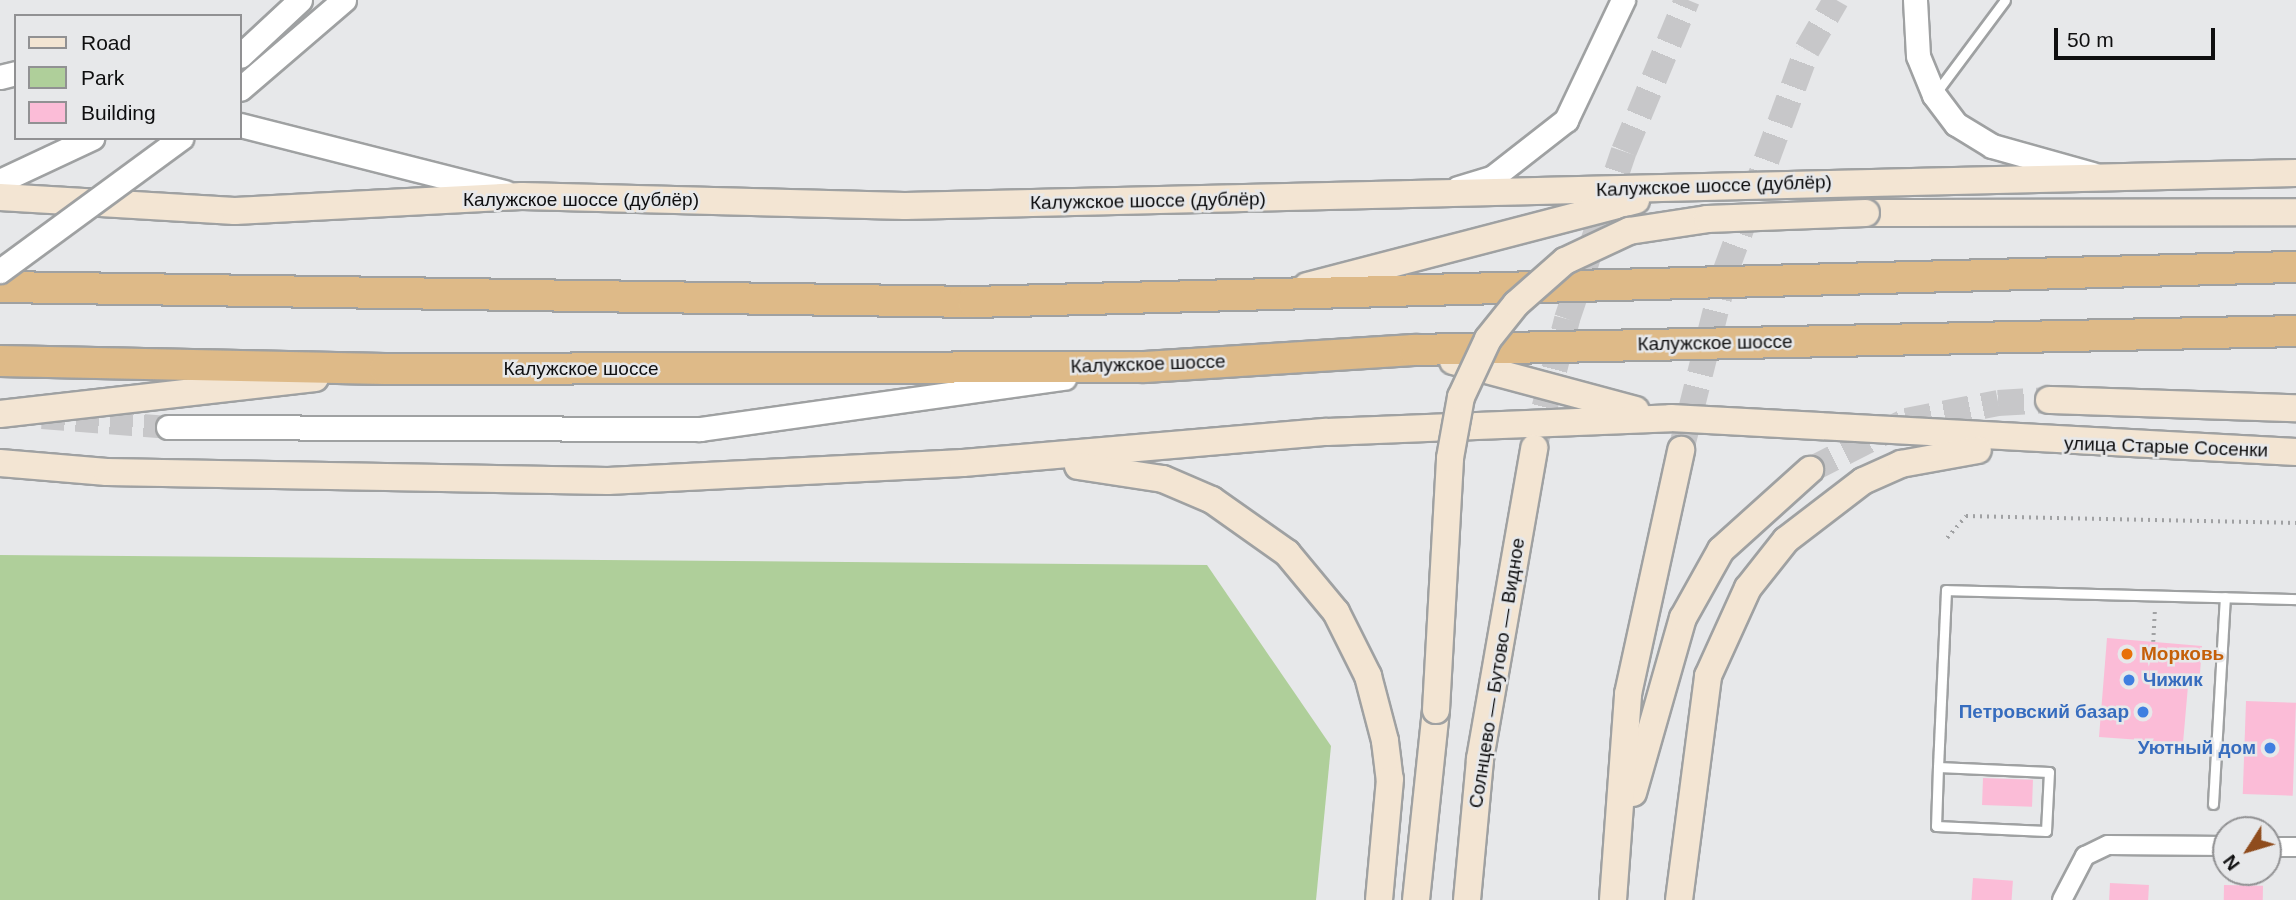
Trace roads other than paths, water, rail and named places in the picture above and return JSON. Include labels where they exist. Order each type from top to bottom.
[{"type":"highway","points":[[0,287],[973,302],[1260,299],[2296,267]]},
{"type":"highway","name":"Калужское шоссе","points":[[0,361],[385,369],[1144,367],[1415,350],[2296,331]]},
{"type":"main road","name":"Калужское шоссе (дублёр)","points":[[0,197],[235,211],[522,196],[905,206],[1692,187],[2092,174],[2296,173]]},
{"type":"main road","points":[[1260,299],[1692,187]]},
{"type":"main road","points":[[1416,900],[1436,710],[1450,458],[1461,397],[1488,339],[1516,304],[1565,261],[1629,231],[1707,219],[1866,213],[2296,212]]},
{"type":"main road","points":[[1415,350],[1671,418]]},
{"type":"main road","points":[[0,414],[385,369]]},
{"type":"main road","points":[[2049,400],[2296,408]]},
{"type":"main road","points":[[0,463],[107,472],[608,481],[963,463],[1327,432],[1671,418],[2035,442]]},
{"type":"main road","points":[[1679,900],[1708,676],[1748,588],[1786,540],[1863,481],[1939,455],[2035,442]]},
{"type":"main road","name":"улица Старые Сосенки","points":[[2035,442],[2296,452]]},
{"type":"main road","name":"Солнцево — Бутово — Видное","points":[[1467,900],[1480,759],[1534,448]]},
{"type":"main road","points":[[1613,900],[1628,694],[1681,450]]},
{"type":"main road","points":[[963,463],[1111,468],[1163,479],[1212,500],[1287,553],[1336,612],[1378,708],[1390,779],[1379,900]]},
{"type":"main road","points":[[1618,845],[1683,618],[1721,550],[1810,470]]},
{"type":"street","points":[[242,54],[300,0]]},
{"type":"street","points":[[242,87],[344,0]]},
{"type":"street","points":[[1445,193],[1493,177],[1566,120],[1623,0]]},
{"type":"street","points":[[1915,0],[1917,56],[1934,95],[1956,124],[1992,146],[2092,174]]},
{"type":"street","points":[[242,126],[522,196]]},
{"type":"street","points":[[0,181],[88,140]]},
{"type":"street","points":[[0,271],[178,140]]},
{"type":"street","points":[[168,427],[700,429],[1144,367]]},
{"type":"street","points":[[2062,900],[2085,856],[2108,845],[2212,846]]},
{"type":"lane","points":[[1934,95],[2005,0]]},
{"type":"lane","points":[[1938,767],[2049,772],[2046,831],[1936,826],[1938,767],[1946,590],[2296,598]]},
{"type":"lane","points":[[2213,804],[2225,597]]},
{"type":"tunnel","points":[[1535,445],[1567,319],[1624,151],[1687,0]]},
{"type":"tunnel","points":[[1681,450],[1726,270],[1807,50],[1836,0]]},
{"type":"tunnel","points":[[1810,470],[1906,421],[1998,403],[2049,400]]},
{"type":"tunnel","points":[[42,417],[168,427]]},
{"type":"place","name":"Морковь","points":[[2127,654]]},
{"type":"place","name":"Чижик","points":[[2129,680]]},
{"type":"place","name":"Петровский базар","points":[[2143,712]]},
{"type":"place","name":"Уютный дом","points":[[2270,748]]}]
